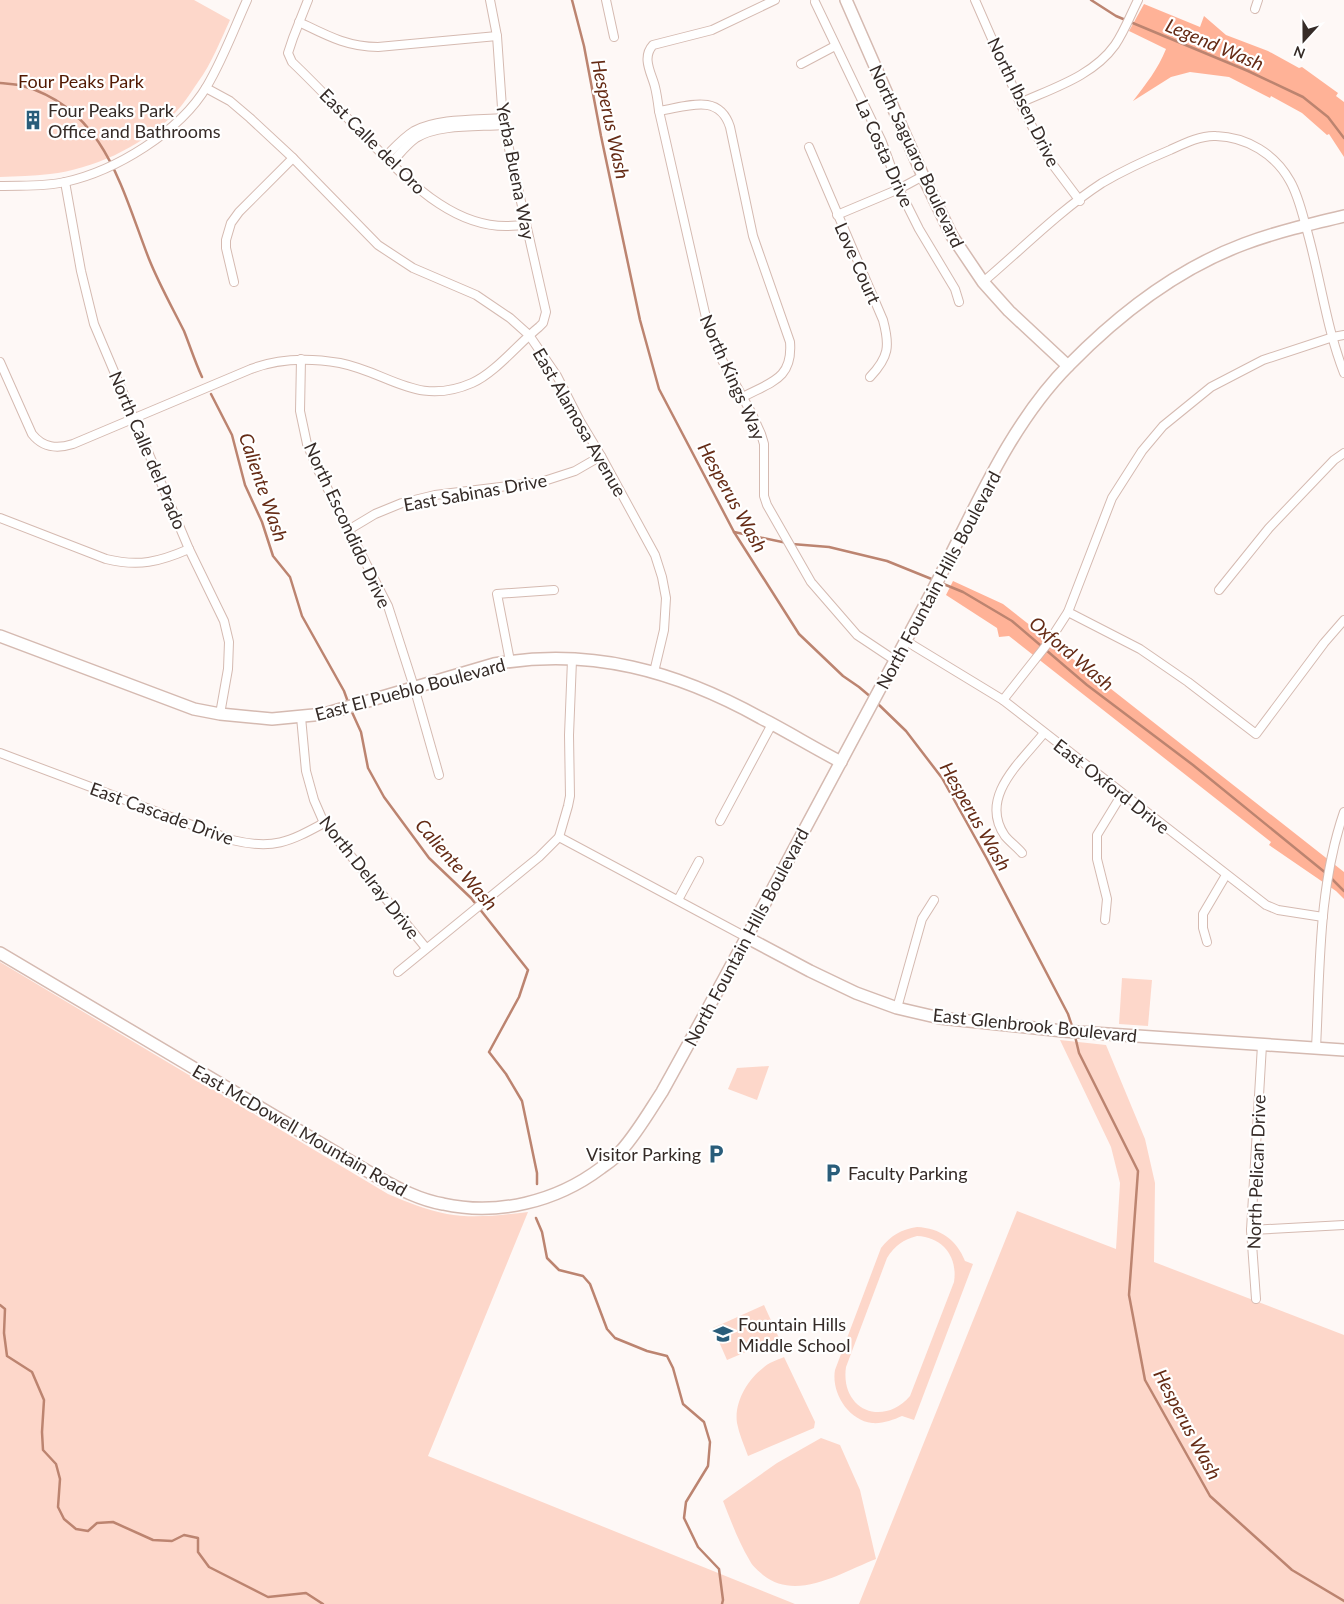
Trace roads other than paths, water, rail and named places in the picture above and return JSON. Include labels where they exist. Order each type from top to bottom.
[{"type":"street","points":[[0,186],[65,182],[102,170],[144,147],[179,121],[206,88],[247,0]]},
{"type":"street","points":[[308,0],[299,22],[344,42],[361,47],[497,36]]},
{"type":"street","name":"Yerba Buena Way","points":[[0,362],[32,434],[37,440],[46,445],[64,446],[264,364],[301,359],[340,363],[413,389],[432,392],[446,392],[474,382],[488,373],[543,323],[546,312],[503,122],[497,36],[490,0]]},
{"type":"street","points":[[606,0],[614,37]]},
{"type":"street","name":"North Kings Way","points":[[775,0],[712,30],[657,44],[650,49],[647,57],[648,64],[655,86],[659,112],[707,322],[722,360],[755,420],[764,444],[764,496],[767,505],[811,582],[858,635],[868,644],[896,661]]},
{"type":"street","name":"North Saguaro Boulevard","points":[[846,0],[923,176],[952,236],[983,282],[1010,312],[1068,366]]},
{"type":"street","name":"North Ibsen Drive","points":[[975,0],[1020,103],[1050,161],[1080,200]]},
{"type":"street","points":[[1020,103],[1071,80],[1099,63],[1115,44],[1138,0]]},
{"type":"street","points":[[1255,9],[1258,0]]},
{"type":"street","name":"La Costa Drive","points":[[815,1],[882,142],[900,189],[919,229],[955,289],[959,302]]},
{"type":"street","name":"East Calle del Oro","points":[[299,22],[288,52],[292,62],[391,163],[428,196],[443,206],[486,225],[511,228],[526,224]]},
{"type":"street","points":[[801,64],[835,46]]},
{"type":"street","name":"East Alamosa Avenue","points":[[206,88],[230,101],[250,118],[293,158],[367,235],[390,254],[434,278],[476,295],[510,318],[529,335],[557,376],[655,555],[662,577],[666,610],[664,630],[654,672]]},
{"type":"street","points":[[659,112],[707,104],[720,110],[726,116],[730,127],[753,236],[791,348],[789,365],[786,372],[743,397]]},
{"type":"street","points":[[385,157],[414,131],[425,127],[448,122],[503,122]]},
{"type":"street","points":[[391,163],[404,148],[428,133],[449,128],[503,122]]},
{"type":"street","points":[[983,282],[1080,200],[1101,184],[1130,167],[1190,141],[1215,135],[1237,139],[1258,147],[1273,158],[1290,181],[1306,225],[1333,337],[1344,373]]},
{"type":"street","name":"Love Court","points":[[809,147],[881,314],[886,331],[887,346],[884,360],[870,377]]},
{"type":"street","points":[[234,282],[226,248],[226,240],[231,223],[239,212],[293,158]]},
{"type":"street","points":[[837,215],[900,189],[923,176]]},
{"type":"street","name":"North Calle del Prado","points":[[65,182],[81,271],[94,324],[189,549],[224,621],[229,642],[228,669],[220,714]]},
{"type":"street","name":"North Fountain Hills Boulevard","points":[[667,1083],[896,661],[1012,440],[1035,404],[1068,366],[1107,329],[1148,296],[1198,266],[1241,245],[1306,225],[1344,216]]},
{"type":"street","points":[[1004,700],[1048,643],[1068,612],[1112,498],[1142,451],[1163,426],[1211,387],[1263,360],[1344,335]]},
{"type":"street","name":"North Escondido Drive","points":[[301,359],[300,411],[307,444],[319,472],[388,606],[439,775]]},
{"type":"street","points":[[1219,590],[1269,528],[1334,460],[1344,453]]},
{"type":"street","name":"East Sabinas Drive","points":[[350,529],[375,514],[402,503],[435,496],[541,482],[575,471],[601,456]]},
{"type":"street","points":[[0,518],[120,563],[135,564],[163,560],[189,549]]},
{"type":"street","points":[[510,661],[497,594],[554,590]]},
{"type":"street","points":[[1068,612],[1140,649],[1188,682],[1256,734],[1324,642],[1344,620]]},
{"type":"street","name":"East El Pueblo Boulevard","points":[[0,636],[194,708],[220,714],[272,719],[324,714],[510,661],[548,659],[613,662],[654,672],[712,693],[841,762]]},
{"type":"street","name":"East Oxford Drive","points":[[906,640],[1004,700],[1266,905],[1278,910],[1323,918]]},
{"type":"street","points":[[398,972],[539,858],[558,837],[566,817],[570,796],[569,735],[572,660]]},
{"type":"street","name":"North Delray Drive","points":[[301,717],[306,771],[314,800],[324,823],[426,948]]},
{"type":"street","points":[[720,821],[772,724]]},
{"type":"street","points":[[1022,853],[1006,837],[999,823],[996,810],[997,800],[1002,785],[1044,733]]},
{"type":"street","name":"East Cascade Drive","points":[[0,753],[247,844],[283,843],[324,823]]},
{"type":"street","points":[[1104,920],[1107,899],[1097,860],[1097,835],[1122,794]]},
{"type":"street","points":[[1316,1048],[1323,918],[1328,875],[1335,837],[1344,812]]},
{"type":"street","name":"East Glenbrook Boulevard","points":[[558,837],[810,971],[897,1008],[940,1018],[996,1025],[1344,1050]]},
{"type":"street","points":[[678,900],[699,861]]},
{"type":"street","points":[[1207,942],[1203,928],[1203,914],[1226,875]]},
{"type":"street","points":[[897,1008],[922,919],[934,900]]},
{"type":"street","name":"East McDowell Mountain Road","points":[[0,954],[379,1178],[406,1192],[442,1204],[463,1207],[522,1205],[550,1197],[570,1188],[588,1178],[620,1152],[636,1132],[667,1083]]},
{"type":"street","name":"North Pelican Drive","points":[[1256,1299],[1251,1230],[1262,1045]]},
{"type":"street","points":[[1251,1230],[1344,1225]]},
{"type":"waterway","name":"Hesperus Wash","points":[[572,0],[584,46],[640,320],[659,389],[734,532],[799,634],[843,676],[872,698]]},
{"type":"waterway","name":"Legend Wash","points":[[1091,0],[1116,16],[1248,71],[1303,97],[1328,117],[1344,138]]},
{"type":"waterway","name":"Caliente Wash","points":[[0,83],[23,86],[51,97],[73,113],[92,133],[107,155],[119,180],[153,268],[184,331],[202,377]]},
{"type":"waterway","name":"Caliente Wash","points":[[211,394],[232,435],[245,485],[262,522],[273,556],[290,577],[302,616],[344,691],[348,702]]},
{"type":"waterway","name":"Oxford Wash","points":[[734,532],[787,543]]},
{"type":"waterway","name":"Oxford Wash","points":[[792,544],[829,547],[887,561],[934,580]]},
{"type":"waterway","name":"Oxford Wash","points":[[941,583],[963,592],[1012,621],[1087,685],[1193,765],[1327,874]]},
{"type":"waterway","name":"Hesperus Wash","points":[[876,702],[906,731],[942,778],[987,859],[1068,1014],[1073,1029]]},
{"type":"waterway","name":"Caliente Wash","points":[[351,710],[361,732],[368,768],[384,797],[429,858],[471,898],[528,970],[519,997],[489,1052],[506,1074],[522,1101],[537,1173],[537,1184]]},
{"type":"waterway","name":"Oxford Wash","points":[[1331,878],[1344,891]]},
{"type":"waterway","name":"Hesperus Wash","points":[[1075,1036],[1079,1053],[1138,1171],[1129,1295],[1145,1380],[1210,1496],[1292,1570],[1344,1601]]},
{"type":"waterway","name":"Caliente Wash","points":[[536,1218],[542,1232],[547,1258],[559,1270],[583,1276],[590,1284],[607,1329],[615,1338],[647,1351],[667,1356],[673,1368],[683,1404],[704,1422],[710,1442],[708,1466],[686,1502],[684,1518],[698,1547],[719,1569],[722,1604]]},
{"type":"waterway","points":[[0,1305],[5,1309],[4,1333],[7,1356],[32,1372],[44,1400],[43,1450],[56,1464],[60,1479],[58,1507],[64,1519],[76,1529],[88,1531],[97,1523],[113,1522],[153,1540],[172,1541],[184,1535],[198,1538],[198,1552],[209,1567],[268,1597],[306,1593],[323,1604]]},
{"type":"place","name":"Four Peaks Park Office and Bathrooms","points":[[33,120]]},
{"type":"place","name":"Visitor Parking","points":[[716,1154]]},
{"type":"place","name":"Faculty Parking","points":[[833,1173]]},
{"type":"place","name":"Fountain Hills Middle School","points":[[723,1334]]},
{"type":"park label","name":"Four Peaks Park","points":[[81,81]]}]
